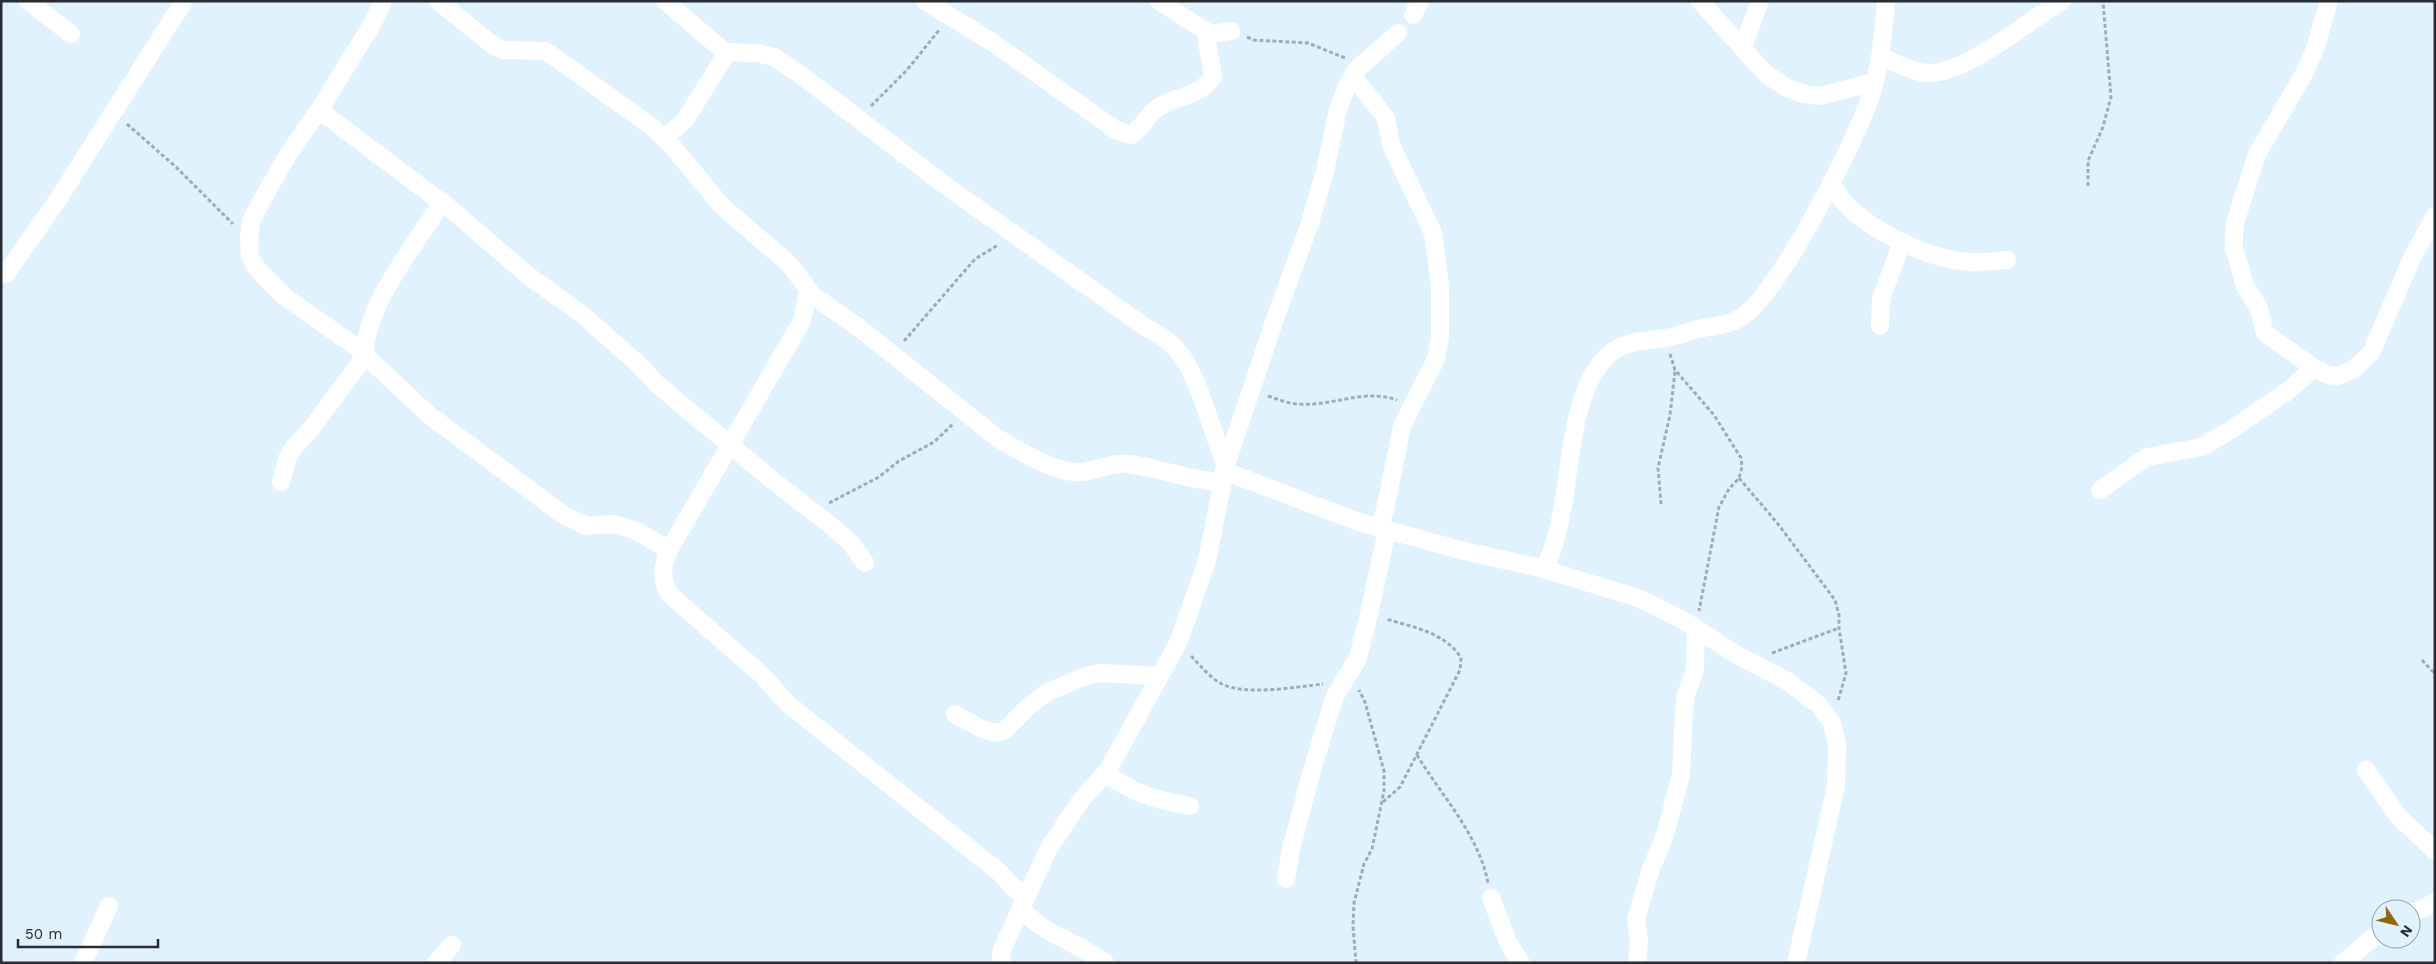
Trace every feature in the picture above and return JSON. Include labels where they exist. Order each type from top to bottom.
[{"type":"street","points":[[28,1],[71,34]]},
{"type":"street","points":[[6,274],[57,201],[184,1]]},
{"type":"street","points":[[383,1],[373,23],[319,110],[289,153],[251,222],[249,237],[250,256],[256,269],[285,296],[331,327],[429,415],[562,514],[586,526],[611,524],[624,526],[637,531],[669,550]]},
{"type":"street","points":[[438,1],[494,46],[503,50],[546,51],[651,126],[664,138],[721,205],[791,266],[808,291],[1002,440],[1056,469],[1070,473],[1086,472],[1101,466],[1126,464],[1151,467],[1189,479],[1224,473],[1383,529],[1497,559],[1544,569],[1638,598],[1696,628],[1750,662],[1787,681],[1819,705],[1832,723],[1837,745],[1836,786],[1796,963]]},
{"type":"street","points":[[665,1],[727,53],[757,53],[774,58],[801,75],[1017,237],[1169,342],[1181,354],[1190,371],[1224,473]]},
{"type":"street","points":[[925,1],[992,42],[1116,130],[1131,135],[1139,130],[1157,107],[1174,99],[1193,94],[1206,86],[1213,76],[1207,42],[1210,34]]},
{"type":"street","points":[[1159,1],[1210,34],[1232,31]]},
{"type":"street","points":[[1700,1],[1743,46],[1766,74],[1787,88],[1804,94],[1820,96],[1874,82]]},
{"type":"street","points":[[1743,46],[1760,1]]},
{"type":"street","points":[[1544,569],[1556,540],[1572,448],[1584,396],[1595,374],[1605,358],[1617,348],[1640,340],[1667,338],[1726,324],[1739,319],[1751,310],[1767,290],[1820,206],[1870,98],[1881,56],[1886,1]]},
{"type":"street","points":[[1881,56],[1921,73],[1936,73],[1992,48],[2062,1]]},
{"type":"street","points":[[2329,1],[2315,49],[2304,74],[2257,154],[2235,223],[2234,236],[2242,279],[2258,306],[2265,333],[2314,368],[2330,375],[2338,376],[2354,369],[2371,353],[2412,258],[2435,216]]},
{"type":"street","points":[[1002,963],[1001,954],[1049,848],[1062,826],[1106,773],[1178,643],[1207,561],[1224,473],[1251,390],[1310,226],[1325,171],[1338,110],[1357,70],[1398,33]]},
{"type":"street","points":[[664,138],[685,120],[727,53]]},
{"type":"street","points":[[1286,879],[1291,849],[1315,760],[1335,696],[1358,658],[1369,614],[1385,510],[1402,426],[1411,406],[1431,373],[1440,337],[1440,285],[1432,233],[1391,145],[1386,118],[1357,70]]},
{"type":"street","points":[[319,110],[442,202],[526,274],[583,315],[637,362],[658,385],[850,542],[865,563]]},
{"type":"street","points":[[1831,183],[1844,202],[1856,212],[1902,242],[1942,257],[1966,262],[2006,260]]},
{"type":"street","points":[[281,482],[286,459],[294,447],[311,429],[365,356],[365,342],[372,318],[400,267],[442,202]]},
{"type":"street","points":[[1880,326],[1881,299],[1902,242]]},
{"type":"street","points":[[808,291],[802,320],[758,393],[750,414],[669,550],[662,572],[664,587],[671,596],[760,673],[788,704],[999,872],[1021,895],[1022,905],[1031,920],[1092,953],[1105,963]]},
{"type":"street","points":[[2100,490],[2147,457],[2202,446],[2230,431],[2288,391],[2314,368]]},
{"type":"street","points":[[1637,963],[1639,941],[1636,919],[1651,869],[1665,835],[1680,775],[1686,695],[1695,670],[1696,628]]},
{"type":"street","points":[[955,714],[982,729],[995,733],[1005,730],[1030,705],[1048,692],[1083,677],[1100,673],[1160,676]]},
{"type":"street","points":[[2366,770],[2398,816],[2435,851]]},
{"type":"street","points":[[1106,773],[1125,788],[1143,796],[1190,806]]},
{"type":"street","points":[[1491,898],[1508,942],[1521,963]]},
{"type":"street","points":[[2421,909],[2435,902]]},
{"type":"street","points":[[83,963],[109,906]]},
{"type":"street","points":[[2343,963],[2371,939]]},
{"type":"street","points":[[436,963],[452,946]]},
{"type":"path","points":[[2088,186],[2088,161],[2103,127],[2111,97],[2103,1]]},
{"type":"path","points":[[858,119],[907,70],[950,17]]},
{"type":"path","points":[[1232,31],[1238,30],[1254,40],[1308,43],[1357,70]]},
{"type":"path","points":[[113,112],[178,168],[249,237]]},
{"type":"path","points":[[892,354],[974,259],[989,249],[1017,237]]},
{"type":"path","points":[[1661,504],[1658,468],[1670,415],[1675,370],[1667,338]]},
{"type":"path","points":[[1675,370],[1714,415],[1741,458],[1742,467],[1739,478],[1729,488],[1719,507],[1696,628]]},
{"type":"path","points":[[1251,390],[1299,405],[1362,396],[1391,398],[1411,406]]},
{"type":"path","points":[[811,510],[866,484],[899,460],[934,442],[964,412]]},
{"type":"path","points":[[1739,478],[1778,524],[1835,600],[1840,615],[1839,628],[1846,673],[1832,723]]},
{"type":"path","points":[[1369,614],[1436,635],[1448,642],[1461,658],[1460,670],[1400,787],[1382,802]]},
{"type":"path","points":[[1750,662],[1839,628]]},
{"type":"path","points":[[1178,643],[1210,676],[1224,685],[1239,688],[1271,689],[1347,676],[1365,702],[1384,771],[1382,802],[1372,849],[1364,864],[1354,903],[1353,926],[1356,963]]},
{"type":"path","points":[[2422,660],[2435,674]]},
{"type":"path","points":[[1417,755],[1474,844],[1486,870],[1491,898]]}]
